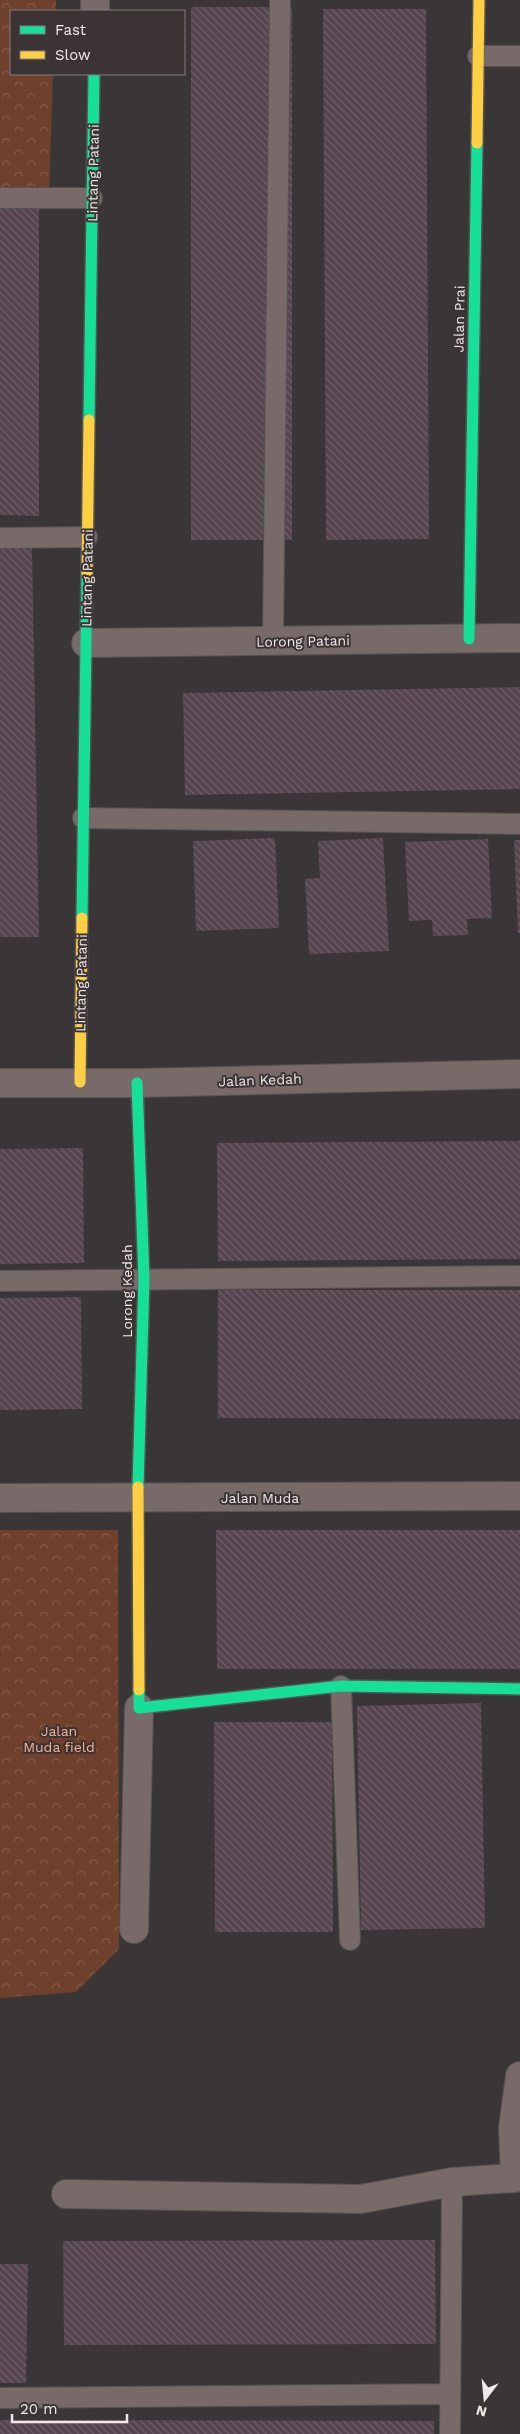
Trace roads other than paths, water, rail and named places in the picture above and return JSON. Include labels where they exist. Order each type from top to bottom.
[{"type":"street","name":"Jalan Prai","points":[[469,639],[479,0]]},
{"type":"street","name":"Lintang Patani","points":[[80,1082],[94,75]]},
{"type":"street","name":"Lorong Patani","points":[[86,643],[520,638]]},
{"type":"street","name":"Jalan Kedah","points":[[0,1083],[80,1082],[137,1084],[520,1074]]},
{"type":"street","name":"Lorong Kedah","points":[[137,1084],[144,1279],[138,1499],[139,1708]]},
{"type":"street","name":"Jalan Muda","points":[[0,1498],[138,1499],[520,1496]]},
{"type":"street","points":[[134,1928],[139,1708],[341,1686],[520,1689]]},
{"type":"street","points":[[66,2194],[361,2199],[452,2182],[517,2178],[513,2128],[520,2076]]},
{"type":"lane","points":[[274,641],[280,0]]},
{"type":"lane","points":[[478,56],[520,56]]},
{"type":"lane","points":[[0,198],[92,198]]},
{"type":"lane","points":[[0,538],[87,537]]},
{"type":"lane","points":[[84,818],[520,824]]},
{"type":"lane","points":[[0,1281],[520,1276]]},
{"type":"lane","points":[[341,1686],[350,1940]]},
{"type":"lane","points":[[450,2434],[452,2182]]},
{"type":"lane","points":[[0,2398],[450,2394]]},
{"type":"park label","name":"Jalan Muda field","points":[[59,1739]]}]
